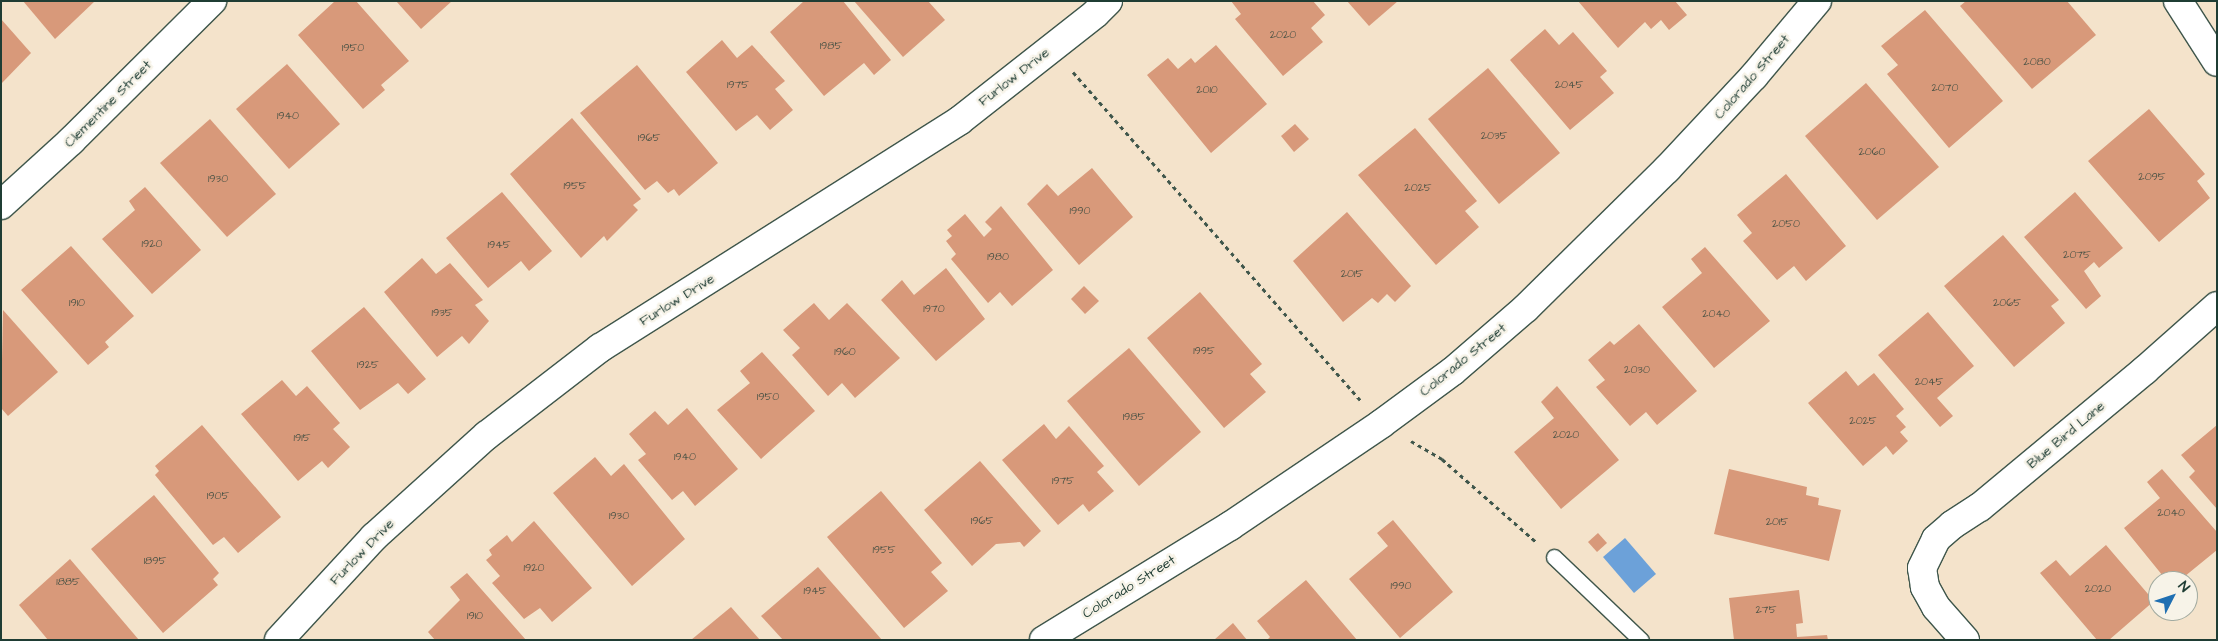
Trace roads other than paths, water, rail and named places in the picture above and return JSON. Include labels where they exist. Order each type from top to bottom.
[{"type":"street","name":"Clementine Street","points":[[1,206],[71,141],[212,1]]},
{"type":"street","name":"Colorado Street","points":[[1044,640],[1230,526],[1381,424],[1453,371],[1526,308],[1710,125],[1817,1]]},
{"type":"street","points":[[2178,1],[2217,62]]},
{"type":"street","name":"Furlow Drive","points":[[279,640],[374,537],[487,435],[600,348],[959,121],[1051,47],[1097,5]]},
{"type":"street","name":"Blue Bird Lane","points":[[1964,640],[1936,607],[1925,587],[1922,568],[1936,539],[1952,525],[1980,507],[2145,370],[2217,306]]},
{"type":"lane","points":[[1554,557],[1641,640]]},
{"type":"water","points":[[1625,538],[1656,574],[1634,593],[1603,557]]}]
